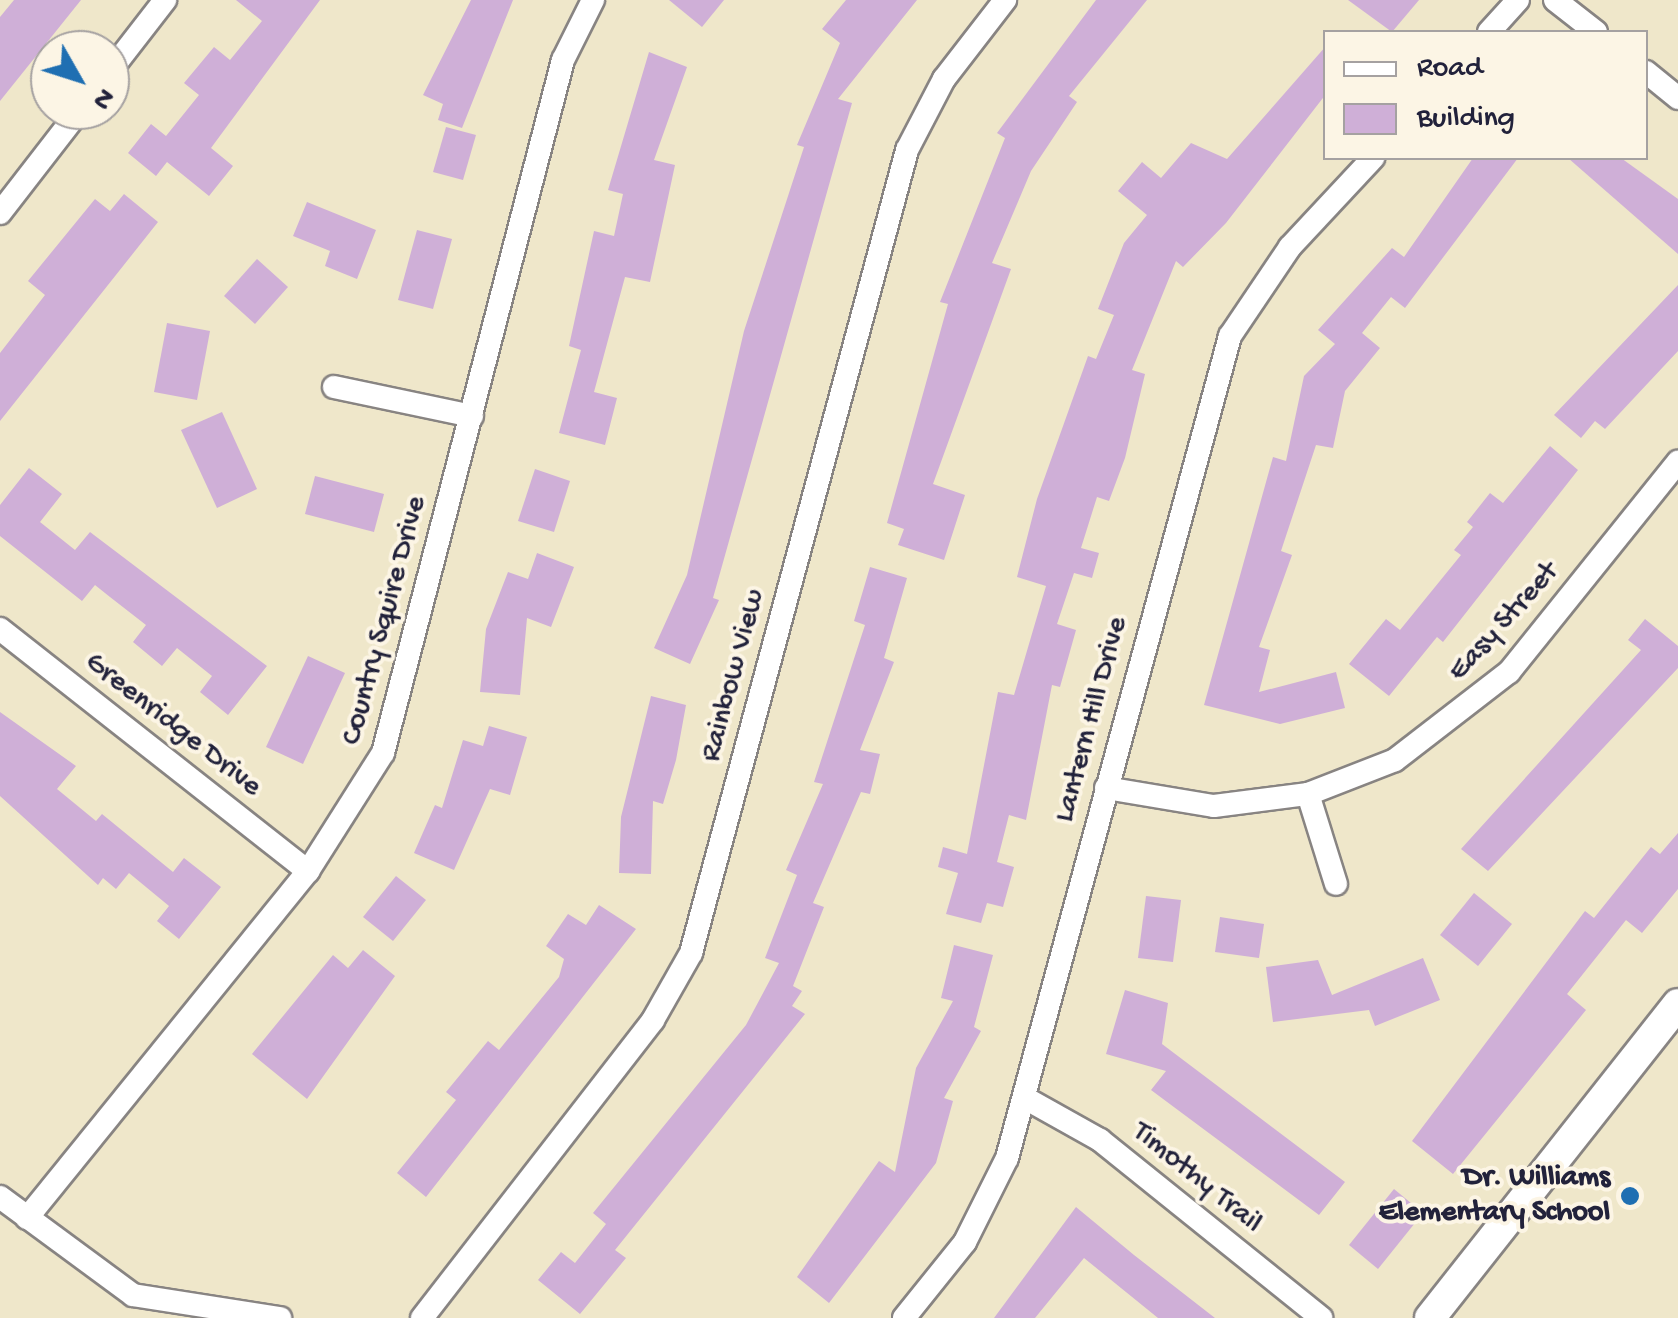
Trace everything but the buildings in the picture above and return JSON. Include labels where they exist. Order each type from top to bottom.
[{"type":"main road","points":[[1430,1318],[1678,1004]]},
{"type":"main road","points":[[1454,1318],[1678,1033]]},
{"type":"street","points":[[130,45],[165,0]]},
{"type":"street","name":"Country Squire Drive","points":[[27,1218],[308,871],[384,754],[563,60],[593,0]]},
{"type":"street","name":"Rainbow View","points":[[422,1318],[653,1020],[691,953],[906,150],[944,80],[1005,0]]},
{"type":"street","points":[[1491,30],[1518,0]]},
{"type":"street","points":[[1555,0],[1593,30]]},
{"type":"street","points":[[1648,74],[1678,98]]},
{"type":"street","points":[[0,212],[64,130]]},
{"type":"street","name":"Lantern Hill Drive","points":[[904,1318],[989,1202],[1025,1098],[1230,336],[1290,247],[1372,160]]},
{"type":"street","points":[[334,387],[472,416]]},
{"type":"street","name":"Easy Street","points":[[1106,788],[1172,805],[1308,794],[1395,760],[1480,700],[1678,462]]},
{"type":"street","name":"Greenridge Drive","points":[[0,628],[308,871]]},
{"type":"street","points":[[1308,794],[1336,884]]},
{"type":"street","name":"Timothy Trail","points":[[1025,1098],[1100,1140],[1320,1318]]},
{"type":"street","points":[[0,1197],[133,1295],[280,1318]]},
{"type":"place","name":"Dr. Williams Elementary School","points":[[1630,1196]]}]
